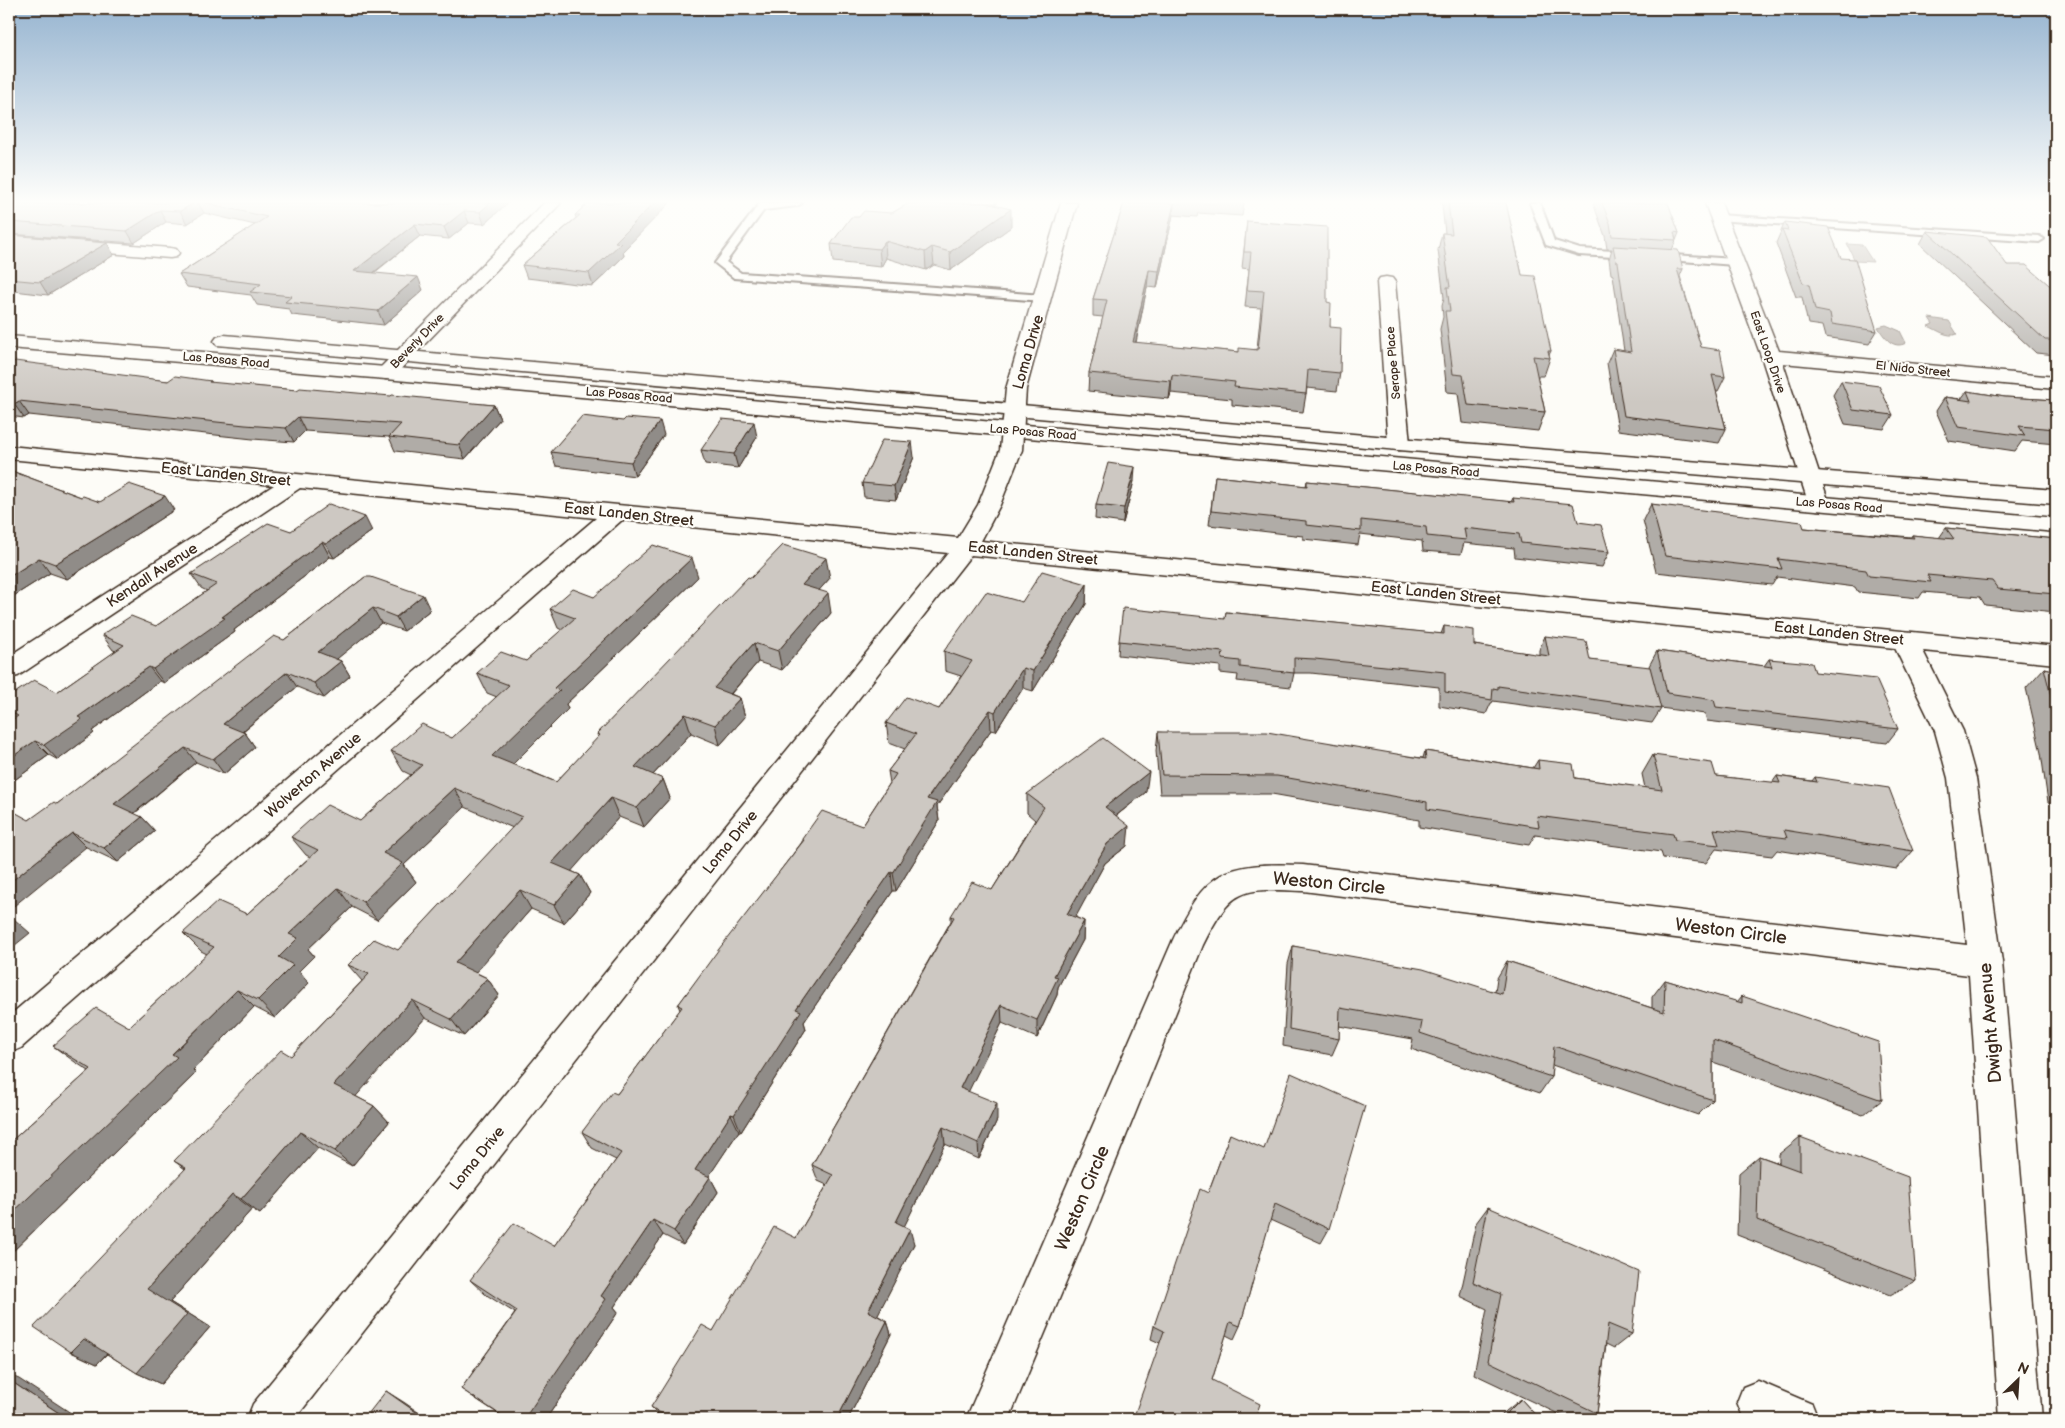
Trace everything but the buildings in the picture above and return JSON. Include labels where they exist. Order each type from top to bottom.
[{"type":"street","name":"Beverly Drive","points":[[386,373],[488,270]]},
{"type":"street","name":"Loma Drive","points":[[268,1419],[966,546],[1002,477],[1011,450],[1016,389],[1051,270]]},
{"type":"street","name":"East Loop Drive","points":[[1738,270],[1771,356],[1818,503]]},
{"type":"street","name":"Serape Place","points":[[1386,282],[1399,444]]},
{"type":"street","points":[[26,324],[159,336]]},
{"type":"street","name":"Las Posas Road","points":[[208,339],[404,355],[1818,503],[2056,524]]},
{"type":"street","name":"Las Posas Road","points":[[9,342],[386,373],[1014,420],[1399,444],[1809,475],[2056,497]]},
{"type":"street","name":"El Nido Street","points":[[1771,356],[2056,383]]},
{"type":"street","name":"East Landen Street","points":[[9,452],[2056,655]]},
{"type":"street","name":"Kendall Avenue","points":[[9,669],[295,481]]},
{"type":"street","name":"Wolverton Avenue","points":[[9,1037],[617,512]]},
{"type":"street","name":"Dwight Avenue","points":[[1904,639],[1935,701],[1956,754],[1962,778],[1985,962],[2020,1419]]},
{"type":"street","name":"Weston Circle","points":[[987,1419],[1076,1213],[1188,942],[1206,909],[1224,887],[1249,879],[1302,878],[1985,962]]},
{"type":"street","points":[[1758,1402],[1797,1419]]},
{"type":"lane","points":[[729,270],[738,276],[1043,298]]},
{"type":"shaded area","points":[[1929,318],[1949,321],[1957,334],[1946,334],[1928,326],[1933,324]]},
{"type":"shaded area","points":[[1886,325],[1900,331],[1906,343],[1897,345],[1889,341],[1878,327]]}]
